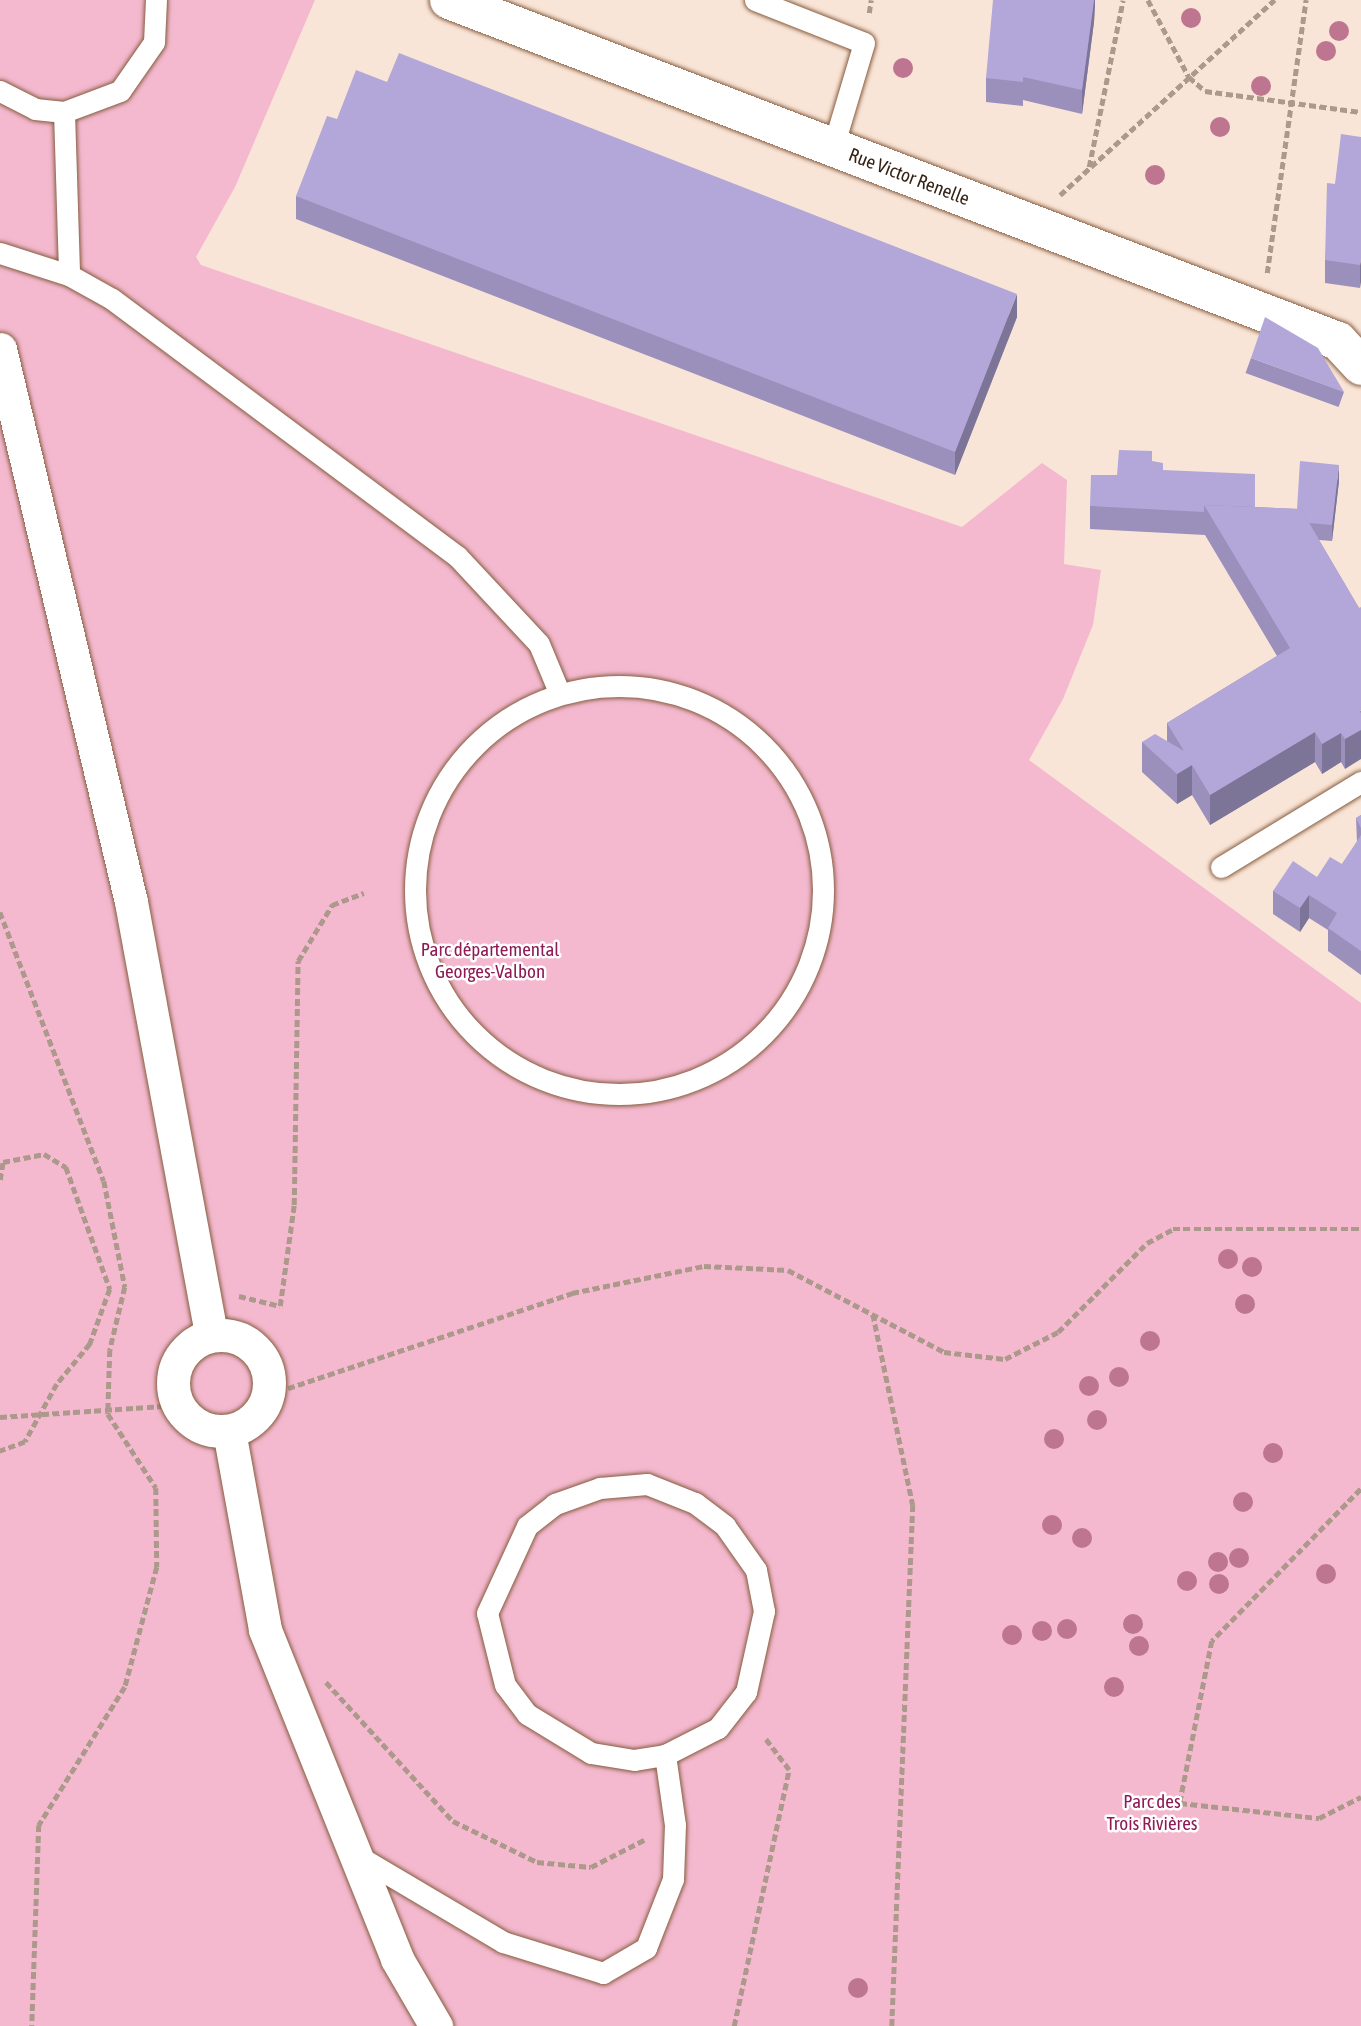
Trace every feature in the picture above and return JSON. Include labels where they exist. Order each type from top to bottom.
[{"type":"street","name":"Rue Victor Renelle","points":[[449,0],[1338,341],[1361,366]]},
{"type":"street","points":[[0,349],[131,902],[211,1335]]},
{"type":"street","points":[[211,1335],[243,1339],[256,1349],[270,1379],[268,1395],[254,1418],[229,1431],[199,1426],[178,1405],[177,1362],[211,1335]]},
{"type":"street","points":[[229,1431],[265,1630],[397,1959],[436,2026]]},
{"type":"lane","points":[[0,91],[35,109],[64,112],[120,91],[140,69],[154,42],[156,0]]},
{"type":"lane","points":[[755,0],[864,43],[833,147]]},
{"type":"lane","points":[[64,112],[69,275]]},
{"type":"lane","points":[[0,253],[69,275],[112,299],[457,556],[539,644],[559,692]]},
{"type":"lane","points":[[606,685],[656,689],[700,707],[752,736],[792,772],[815,821],[825,881],[818,931],[799,983],[768,1037],[713,1075],[654,1093],[592,1094],[511,1062],[456,1019],[430,980],[411,915],[421,835],[449,776],[491,730],[559,692],[606,685]]},
{"type":"lane","points":[[1221,867],[1361,782]]},
{"type":"lane","points":[[647,1484],[695,1503],[725,1525],[756,1570],[764,1611],[746,1692],[718,1728],[665,1755],[623,1759],[558,1738],[527,1714],[505,1685],[492,1654],[487,1614],[527,1526],[555,1504],[600,1488],[647,1484]]},
{"type":"lane","points":[[354,1854],[503,1942],[603,1973],[646,1948],[673,1879],[675,1825],[665,1755]]},
{"type":"path","points":[[1088,170],[1123,0]]},
{"type":"path","points":[[1148,0],[1189,77],[1205,91],[1361,112]]},
{"type":"path","points":[[1030,223],[1274,0]]},
{"type":"path","points":[[1262,312],[1306,0]]},
{"type":"path","points":[[202,1286],[280,1306],[294,1205],[298,961],[331,905],[364,892]]},
{"type":"path","points":[[0,912],[104,1181],[125,1287],[110,1350],[108,1414],[156,1488],[157,1567],[125,1687],[39,1825],[32,2026]]},
{"type":"path","points":[[0,1180],[3,1163],[44,1154],[66,1167],[110,1289],[90,1344],[41,1413],[25,1442],[0,1451]]},
{"type":"path","points":[[268,1395],[572,1293],[704,1266],[788,1270],[944,1352],[1005,1359],[1058,1332],[1147,1243],[1173,1228],[1361,1229]]},
{"type":"path","points":[[873,1314],[913,1505],[892,2026]]},
{"type":"path","points":[[0,1417],[41,1413],[108,1414],[178,1405]]},
{"type":"path","points":[[1361,1489],[1212,1641],[1180,1803],[1319,1818],[1361,1797]]},
{"type":"path","points":[[318,1673],[453,1821],[537,1862],[591,1867],[675,1825]]},
{"type":"path","points":[[734,2026],[789,1770],[764,1737]]},
{"type":"green space","name":"Parc départemental Georges-Valbon","points":[[0,0],[315,0],[235,187],[196,257],[201,265],[962,527],[1042,463],[1067,480],[1064,564],[1101,570],[1093,625],[1063,699],[1029,760],[1361,1003],[1361,2026],[0,2026]]},
{"type":"building","points":[[993,0],[1094,0],[1082,90],[1023,77],[1023,82],[986,78]]},
{"type":"building","points":[[399,53],[1017,294],[955,452],[296,196],[327,116],[337,119],[356,70],[387,82]]},
{"type":"building","points":[[1341,134],[1361,137],[1360,265],[1325,260],[1327,183],[1335,184]]},
{"type":"building","points":[[1265,317],[1318,348],[1344,392],[1251,358]]},
{"type":"building","points":[[1119,450],[1152,451],[1152,461],[1163,463],[1163,470],[1255,474],[1255,507],[1204,505],[1204,512],[1090,506],[1091,475],[1117,475]]},
{"type":"building","points":[[1300,461],[1339,465],[1332,525],[1309,523],[1301,509],[1297,509]]},
{"type":"building","points":[[1204,505],[1301,509],[1359,608],[1361,607],[1361,730],[1345,739],[1341,733],[1322,744],[1315,732],[1210,795],[1192,765],[1177,774],[1142,742],[1155,734],[1184,751],[1167,723],[1290,648]]},
{"type":"building","points":[[1361,815],[1361,828],[1356,818]]},
{"type":"building","points":[[1361,835],[1361,951],[1328,928],[1337,913],[1309,895],[1300,908],[1273,891],[1293,861],[1317,877],[1330,857],[1342,864]]},
{"type":"park label","name":"Parc des Trois Rivières","points":[[1152,1813]]}]
